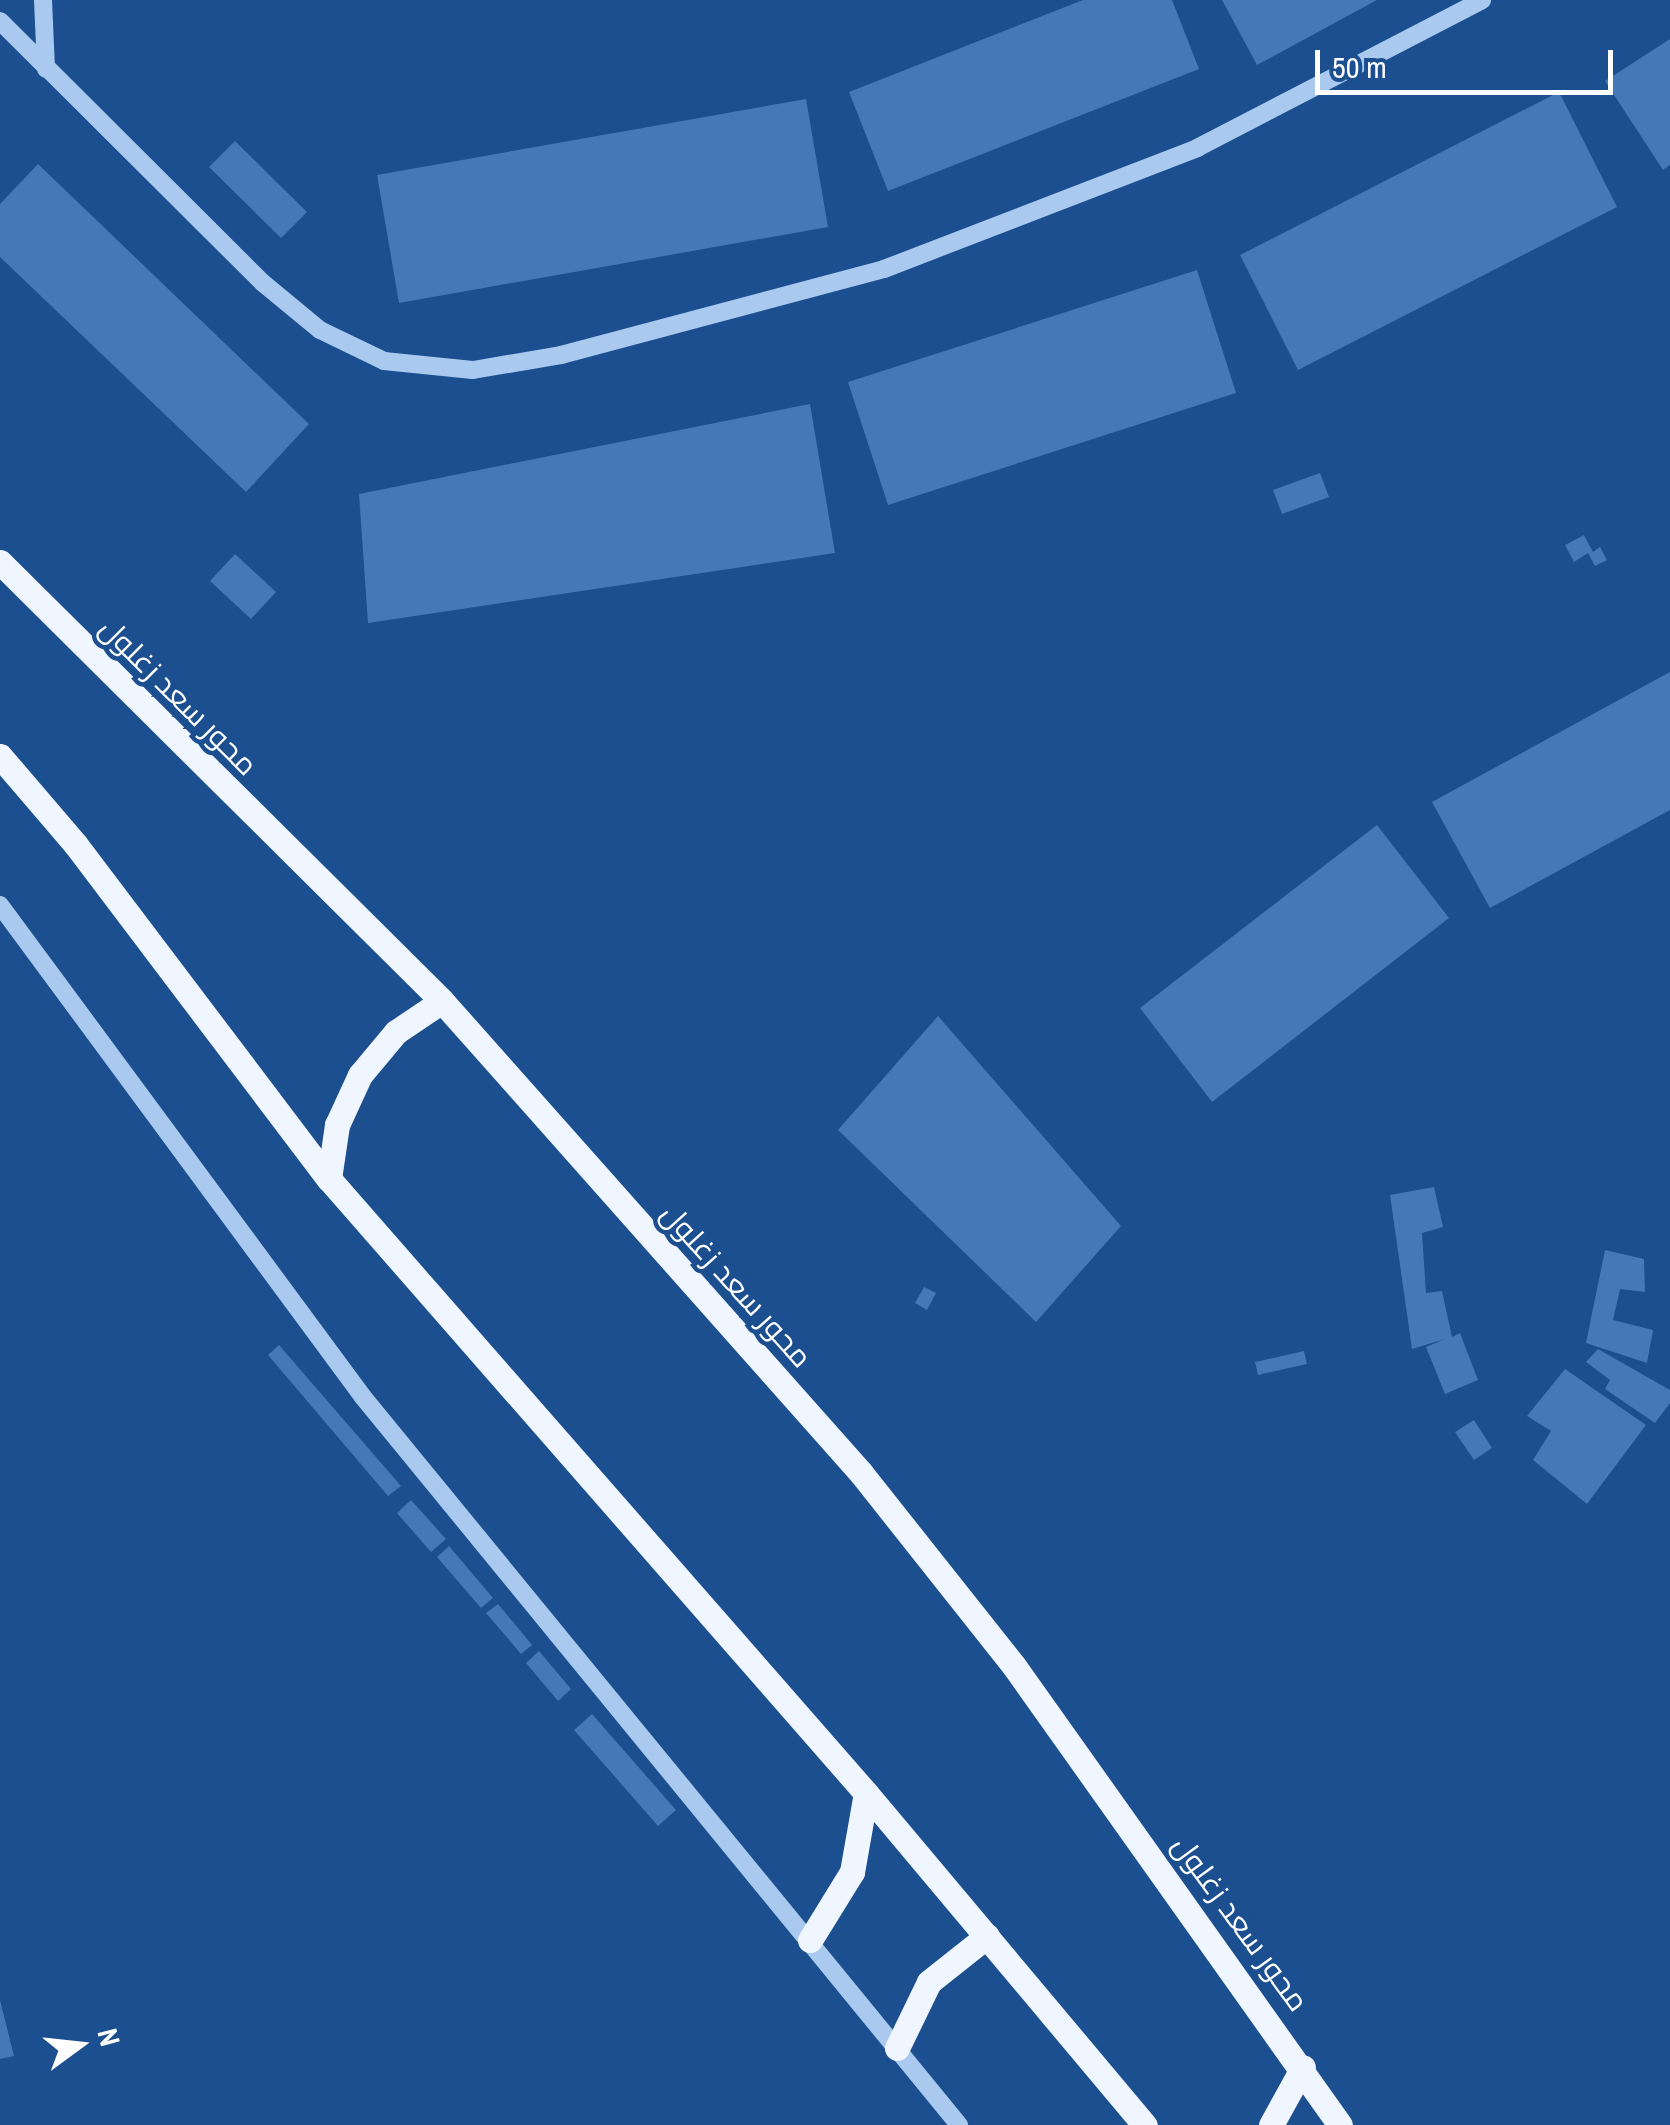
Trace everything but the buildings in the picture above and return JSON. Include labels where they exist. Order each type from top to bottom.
[{"type":"main road","name":"محور سعد زغلول","points":[[0,562],[442,1001],[872,1488],[1014,1666],[1303,2067],[1340,2125]]},
{"type":"main road","points":[[0,756],[76,845],[329,1180],[866,1793],[1145,2125]]},
{"type":"main road","points":[[329,1180],[337,1125],[360,1075],[396,1032],[442,1001]]},
{"type":"main road","points":[[810,1940],[852,1872],[866,1793]]},
{"type":"main road","points":[[897,2048],[929,1982],[987,1936]]},
{"type":"main road","points":[[1271,2125],[1303,2067]]},
{"type":"street","points":[[43,0],[46,69]]},
{"type":"street","points":[[0,21],[264,283],[320,330],[384,361],[472,370],[560,355],[884,269],[1197,148],[1482,0]]},
{"type":"street","points":[[0,905],[363,1397],[960,2125]]}]
